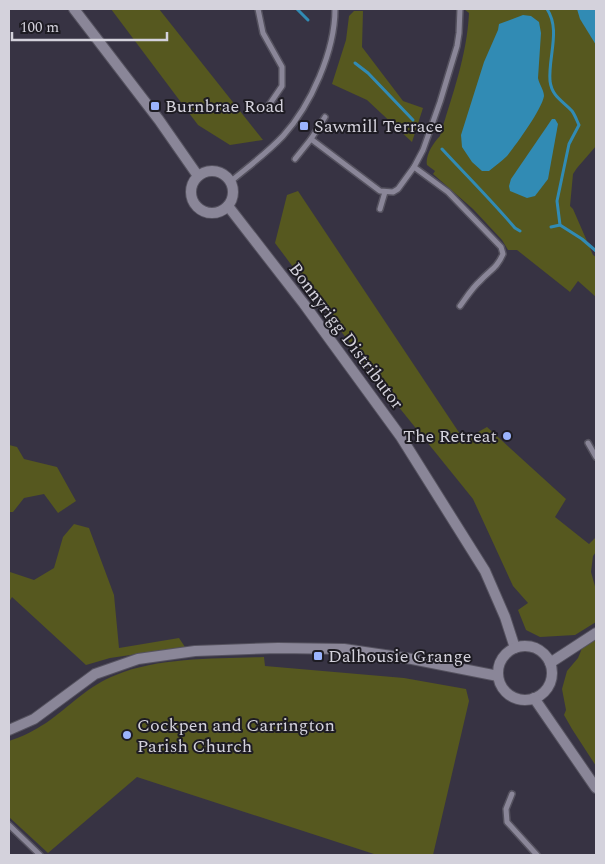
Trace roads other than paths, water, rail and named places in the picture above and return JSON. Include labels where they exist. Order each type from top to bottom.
[{"type":"main road","points":[[74,9],[159,120],[198,176]]},
{"type":"main road","points":[[214,171],[225,176],[230,182],[233,191],[232,200],[219,213],[203,212],[192,202],[190,192],[198,176],[214,171]]},
{"type":"main road","name":"Bonnyrigg Distributor","points":[[228,206],[304,304],[401,437],[484,571],[505,617],[515,648]]},
{"type":"main road","points":[[550,663],[596,633]]},
{"type":"main road","points":[[523,646],[537,649],[546,656],[550,663],[552,672],[550,684],[541,695],[526,700],[511,696],[505,691],[498,676],[499,665],[506,654],[515,648],[523,646]]},
{"type":"main road","points":[[9,730],[34,719],[95,674],[138,659],[195,651],[278,648],[344,649],[412,659],[498,676]]},
{"type":"main road","points":[[534,698],[596,788]]},
{"type":"street","points":[[258,9],[263,33],[282,67],[282,86],[269,106]]},
{"type":"street","points":[[230,182],[283,135],[305,103],[322,69],[333,30],[335,9]]},
{"type":"street","points":[[312,139],[380,190],[385,192],[398,189],[414,167],[423,150],[438,109],[460,33],[460,9]]},
{"type":"street","points":[[295,159],[312,139],[325,117]]},
{"type":"street","points":[[414,167],[448,192],[501,247],[503,254],[500,262],[495,269],[479,281],[460,306]]},
{"type":"street","points":[[380,209],[385,192]]},
{"type":"street","points":[[588,443],[596,457]]},
{"type":"street","points":[[512,794],[506,809],[507,822],[537,855]]},
{"type":"street","points":[[9,825],[40,855]]},
{"type":"water","points":[[577,9],[596,9],[596,45],[580,19]]},
{"type":"water","points":[[523,15],[531,16],[539,22],[541,33],[538,78],[544,96],[534,118],[507,156],[489,171],[482,171],[472,162],[462,147],[461,135],[484,62],[499,24]]},
{"type":"water","points":[[552,119],[555,119],[558,124],[548,179],[535,196],[527,198],[510,191],[511,179]]},
{"type":"waterway","points":[[297,9],[308,20]]},
{"type":"waterway","points":[[547,9],[551,17],[554,35],[550,72],[551,86],[555,95],[572,111],[579,125],[569,144],[557,201],[560,225],[582,239],[596,251]]},
{"type":"waterway","points":[[355,63],[368,73],[413,120]]},
{"type":"waterway","points":[[442,149],[515,228],[520,231]]},
{"type":"waterway","points":[[551,227],[560,225]]},
{"type":"place","name":"Burnbrae Road","points":[[155,106]]},
{"type":"place","name":"Sawmill Terrace","points":[[304,126]]},
{"type":"place","name":"The Retreat","points":[[507,436]]},
{"type":"place","name":"Dalhousie Grange","points":[[318,656]]},
{"type":"place","name":"Cockpen and Carrington Parish Church","points":[[127,735]]}]
